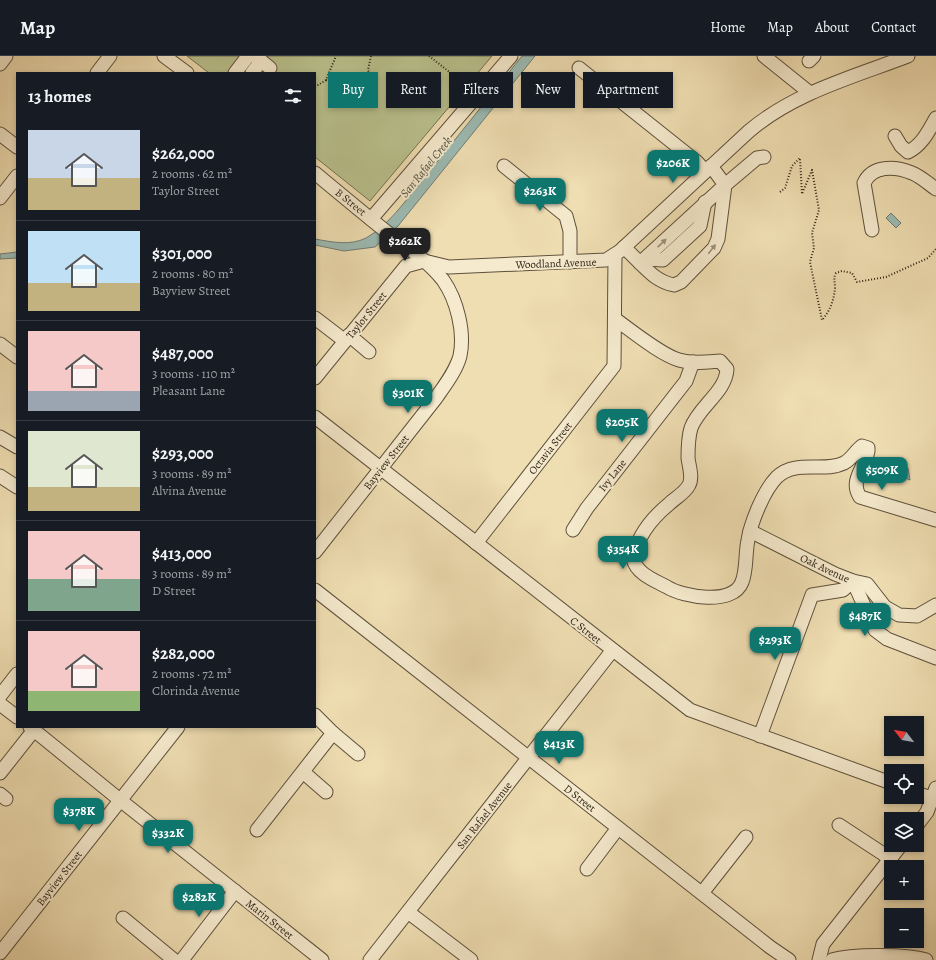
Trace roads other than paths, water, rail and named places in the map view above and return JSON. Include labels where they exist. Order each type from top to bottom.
[{"type":"street","points":[[0,64],[6,56]]},
{"type":"street","points":[[98,72],[110,56]]},
{"type":"street","points":[[164,56],[186,72]]},
{"type":"street","points":[[236,72],[248,56]]},
{"type":"street","points":[[371,219],[511,56]]},
{"type":"street","points":[[764,56],[810,93]]},
{"type":"street","name":"Woodland Avenue","points":[[424,261],[449,267],[602,262],[619,251],[757,124],[786,105],[810,93],[908,56]]},
{"type":"street","points":[[253,72],[262,62]]},
{"type":"street","points":[[579,68],[697,162],[708,169],[725,185]]},
{"type":"street","points":[[895,136],[901,146],[908,152],[916,148],[925,137],[936,118]]},
{"type":"street","points":[[0,134],[16,146]]},
{"type":"street","points":[[619,251],[642,261],[663,260],[700,226],[706,202],[757,158],[764,157]]},
{"type":"street","points":[[504,166],[566,216],[570,231],[570,262]]},
{"type":"street","points":[[872,230],[864,183],[867,176],[872,172],[883,168],[912,173],[936,189]]},
{"type":"street","name":"B Street","points":[[316,174],[424,261]]},
{"type":"street","points":[[0,198],[16,177]]},
{"type":"street","points":[[642,261],[654,277],[664,283],[674,285],[681,282],[714,248],[718,239],[725,185]]},
{"type":"street","name":"Octavia Street","points":[[476,543],[614,366],[619,251]]},
{"type":"street","name":"Taylor Street","points":[[316,377],[406,266],[424,261]]},
{"type":"street","name":"Bayview Street","points":[[316,551],[436,398],[450,378],[460,356],[459,317],[451,295],[443,281],[424,261]]},
{"type":"street","points":[[316,319],[369,352]]},
{"type":"street","points":[[615,319],[668,355],[678,360],[693,362],[720,361],[727,369],[727,374],[724,381],[704,407],[692,427],[688,447],[691,481],[688,487],[662,510],[645,530],[634,552],[633,559],[638,571],[680,594],[699,598],[733,592],[738,589],[742,582],[750,530],[768,490],[776,478],[783,473],[796,468],[835,466],[846,462],[862,446],[868,448],[865,462],[857,477],[856,489],[860,497],[936,520]]},
{"type":"street","points":[[0,344],[16,356]]},
{"type":"street","name":"Ivy Lane","points":[[573,530],[587,508],[686,381],[693,362]]},
{"type":"street","name":"C Street","points":[[316,418],[382,468],[612,651],[690,710],[884,780]]},
{"type":"street","points":[[0,438],[16,446]]},
{"type":"street","points":[[0,476],[16,486]]},
{"type":"street","name":"Oak Avenue","points":[[750,530],[853,582],[867,584],[885,607],[899,615],[917,616],[936,605]]},
{"type":"street","points":[[760,736],[812,595],[843,590],[853,582],[875,630],[888,639],[901,645],[936,658]]},
{"type":"street","name":"D Street","points":[[316,591],[789,960]]},
{"type":"street","name":"San Rafael Avenue","points":[[370,960],[612,651]]},
{"type":"street","points":[[0,696],[16,675]]},
{"type":"street","points":[[0,704],[16,716]]},
{"type":"street","points":[[316,716],[358,754]]},
{"type":"street","name":"Bayview Street","points":[[0,953],[177,728]]},
{"type":"street","points":[[0,773],[32,729]]},
{"type":"street","name":"Marin Street","points":[[32,729],[322,960]]},
{"type":"street","points":[[257,830],[334,733]]},
{"type":"street","points":[[303,772],[326,792]]},
{"type":"street","points":[[924,794],[935,795],[924,816]]},
{"type":"street","points":[[839,826],[891,859]]},
{"type":"street","points":[[587,869],[618,828]]},
{"type":"street","points":[[702,893],[746,837]]},
{"type":"street","points":[[819,960],[824,944],[896,852]]},
{"type":"street","points":[[182,960],[235,891]]},
{"type":"street","points":[[408,912],[471,960]]},
{"type":"street","points":[[123,918],[174,960]]},
{"type":"street","points":[[832,960],[841,958],[892,956],[926,960]]},
{"type":"water","points":[[522,56],[535,56],[521,72],[513,83],[513,72],[509,72]]},
{"type":"water","points":[[480,108],[493,108],[398,226],[375,247],[344,251],[316,245],[316,239],[347,243],[366,238],[389,220]]},
{"type":"water","points":[[891,213],[901,223],[896,228],[886,218]]},
{"type":"water","points":[[16,252],[16,258],[0,259],[0,254]]},
{"type":"water","points":[[904,467],[908,468],[910,480],[905,478],[902,471]]},
{"type":"water label","name":"San Rafael Creek","points":[[426,167]]}]
